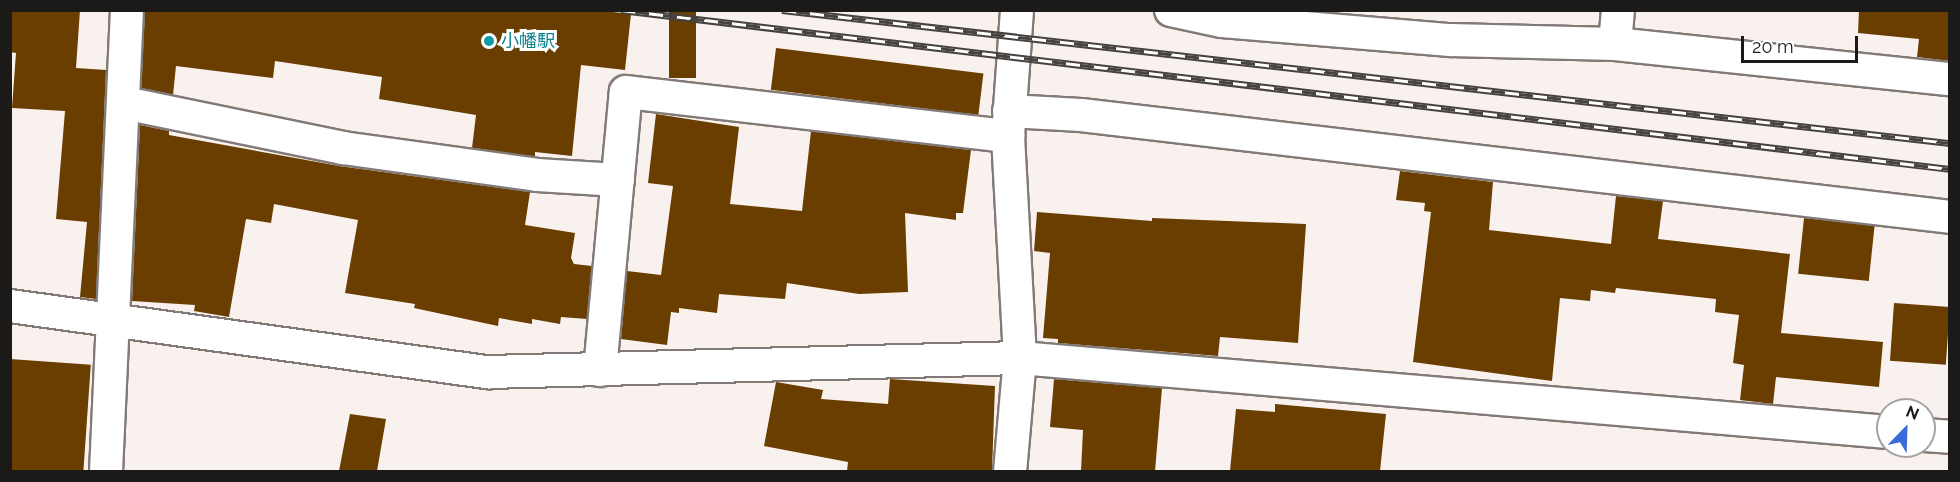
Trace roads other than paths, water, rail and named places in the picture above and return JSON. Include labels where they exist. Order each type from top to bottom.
[{"type":"street","points":[[106,471],[127,10]]},
{"type":"street","points":[[1010,471],[1020,358],[1008,124],[1017,10]]},
{"type":"street","points":[[1171,10],[1222,21],[1450,40],[1615,44],[1950,79]]},
{"type":"street","points":[[1615,44],[1618,10]]},
{"type":"street","points":[[600,370],[626,92],[1008,124],[1081,115],[1950,217]]},
{"type":"street","points":[[124,103],[343,148],[537,175],[618,180]]},
{"type":"street","points":[[10,306],[420,366],[488,372],[1020,358],[1876,431]]},
{"type":"railway","points":[[621,10],[1950,169]]},
{"type":"railway","points":[[782,10],[1950,143]]},
{"type":"place","name":"小幡駅","points":[[489,41]]}]
